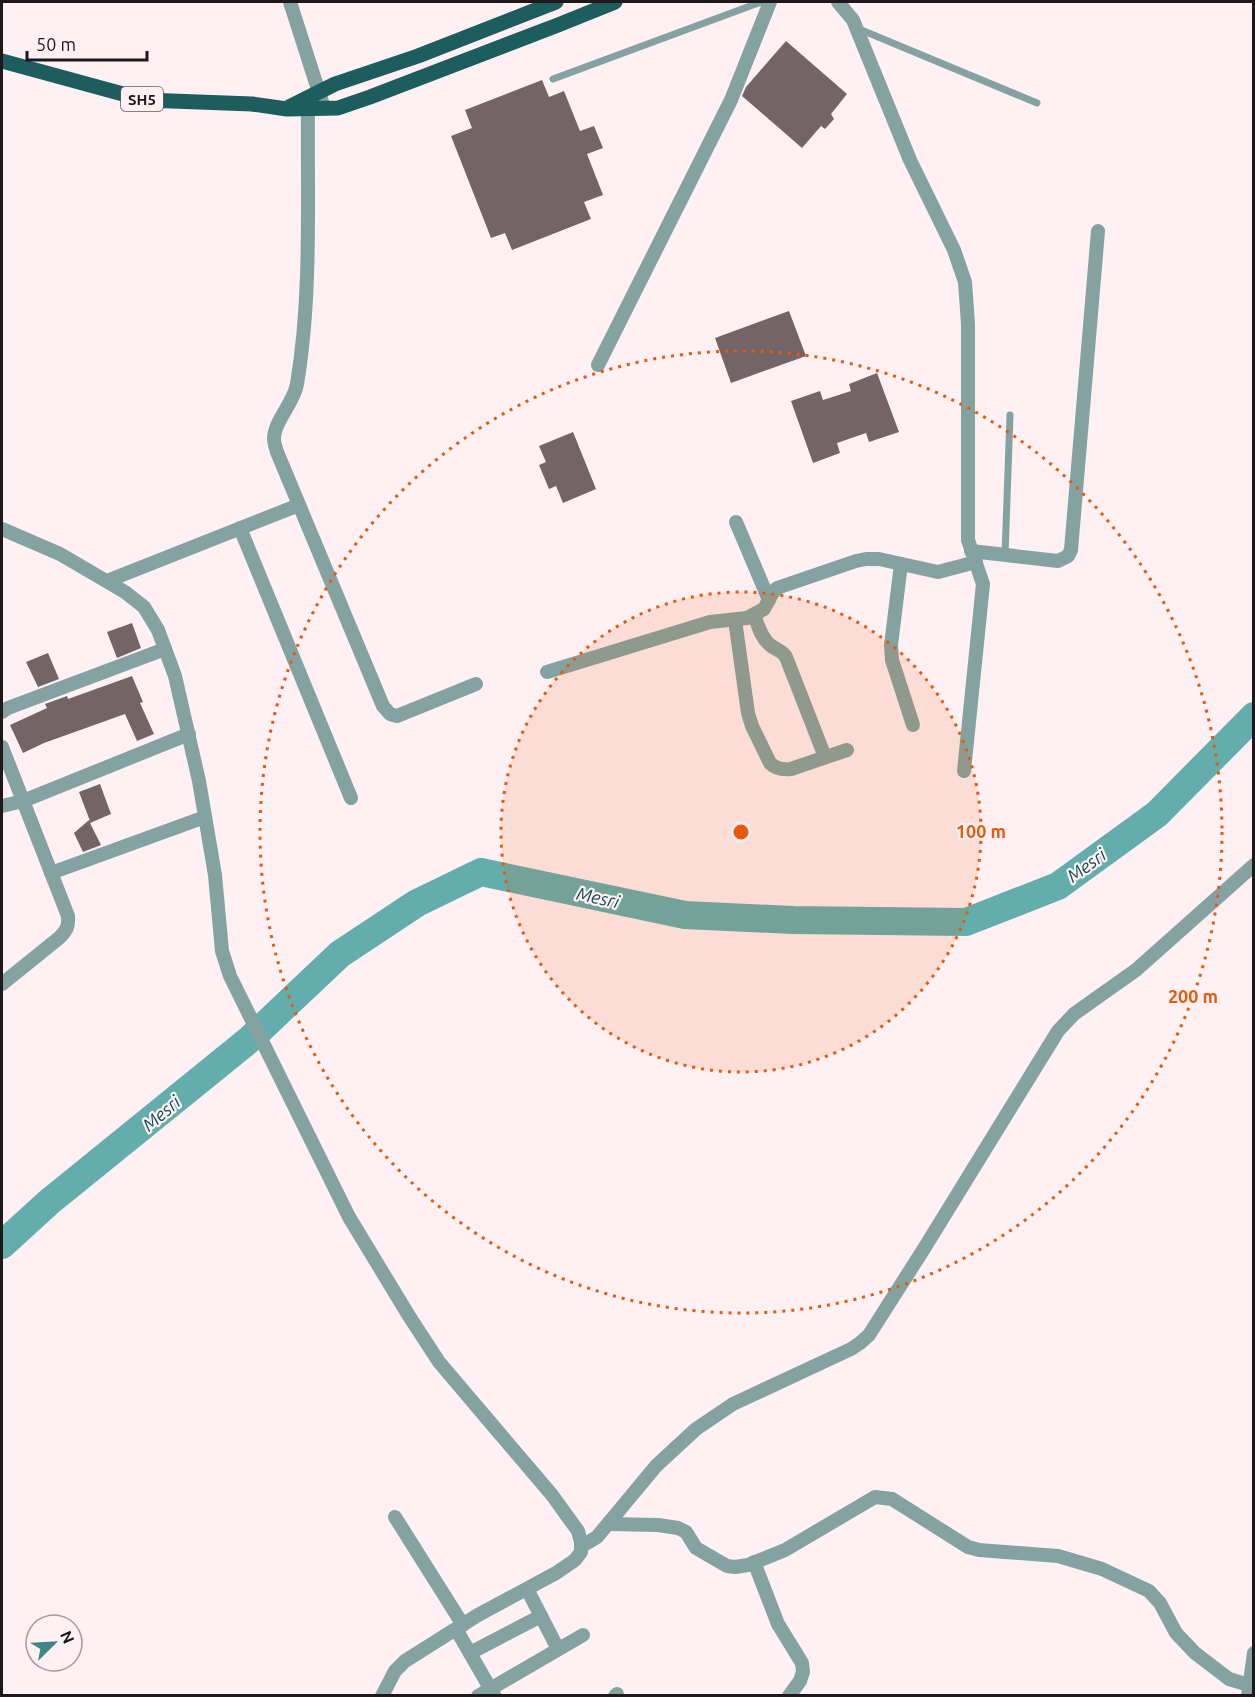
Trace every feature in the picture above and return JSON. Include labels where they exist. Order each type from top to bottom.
[{"type":"main road","points":[[287,108],[335,84],[418,56],[556,2]]},
{"type":"main road","points":[[287,108],[338,108],[370,98],[615,2]]},
{"type":"main road","name":"SH5","points":[[2,61],[145,100],[252,104],[287,108]]},
{"type":"street","points":[[290,2],[324,108]]},
{"type":"street","points":[[598,364],[731,100],[770,2]]},
{"type":"street","points":[[838,2],[853,20],[910,160],[954,250],[965,282],[968,324],[968,540],[983,584],[964,771]]},
{"type":"street","points":[[308,108],[306,309],[297,388],[277,427],[274,438],[277,452],[383,706],[390,714],[397,716],[476,684]]},
{"type":"street","points":[[547,672],[710,622],[747,618],[764,609],[773,592],[784,585],[856,561],[879,559],[938,572],[974,557],[1005,555],[1058,561],[1068,556],[1071,550],[1098,231]]},
{"type":"street","points":[[107,581],[299,505]]},
{"type":"street","points":[[736,522],[769,600]]},
{"type":"street","points":[[240,528],[351,798]]},
{"type":"street","points":[[2,529],[60,554],[125,592],[144,607],[158,630],[174,676],[189,734],[214,875],[222,951],[230,976],[349,1217],[409,1316],[439,1362],[552,1496],[578,1531],[582,1546],[575,1560],[405,1661],[395,1671],[382,1695]]},
{"type":"street","points":[[901,564],[891,645],[892,660],[913,725]]},
{"type":"street","points":[[754,615],[760,632],[769,644],[780,650],[786,657],[825,758]]},
{"type":"street","points":[[735,620],[748,713],[766,758],[774,767],[782,770],[847,750]]},
{"type":"street","points":[[2,712],[165,649]]},
{"type":"street","points":[[2,806],[23,801],[189,734]]},
{"type":"street","points":[[2,747],[69,916],[66,931],[2,984]]},
{"type":"street","points":[[51,873],[205,817]]},
{"type":"street","points":[[582,1546],[597,1537],[656,1466],[696,1429],[733,1404],[851,1349],[869,1335],[1058,1031],[1074,1014],[1136,970],[1254,865]]},
{"type":"street","points":[[608,1524],[658,1525],[682,1529],[696,1548],[727,1566],[735,1567],[785,1550],[875,1497],[892,1499],[968,1546],[979,1550],[1058,1556],[1102,1569],[1149,1592],[1160,1603],[1176,1633],[1195,1653],[1229,1679],[1248,1690],[1254,1653]]},
{"type":"street","points":[[395,1517],[460,1627],[487,1693],[583,1635]]},
{"type":"street","points":[[754,1562],[778,1624],[802,1663],[803,1672],[800,1681],[789,1695]]},
{"type":"street","points":[[527,1589],[558,1649]]},
{"type":"street","points":[[470,1653],[541,1616]]},
{"type":"lane","points":[[553,79],[761,2]]},
{"type":"lane","points":[[856,28],[1037,103]]},
{"type":"lane","points":[[1005,555],[1010,416]]},
{"type":"building","points":[[786,41],[847,94],[831,114],[834,119],[825,129],[821,126],[802,148],[742,96],[746,87]]},
{"type":"building","points":[[542,80],[549,97],[564,91],[580,131],[594,126],[603,148],[587,154],[603,195],[584,202],[591,219],[512,250],[505,233],[491,238],[451,136],[472,128],[465,110]]},
{"type":"building","points":[[789,311],[806,356],[731,383],[715,338]]},
{"type":"building","points":[[877,373],[899,432],[869,442],[866,433],[837,443],[840,453],[813,463],[791,401],[820,391],[823,400],[851,391],[849,384]]},
{"type":"building","points":[[573,432],[596,489],[563,503],[556,486],[549,489],[539,465],[546,462],[539,446]]},
{"type":"building","points":[[132,623],[141,648],[117,658],[107,632]]},
{"type":"building","points":[[48,653],[59,679],[38,687],[26,662]]},
{"type":"building","points":[[132,676],[143,702],[140,703],[154,734],[137,741],[125,714],[44,743],[23,753],[10,725],[47,708],[45,704],[67,696],[68,699]]},
{"type":"building","points":[[100,784],[111,814],[90,823],[101,845],[83,852],[74,833],[90,821],[79,792]]},
{"type":"waterway","name":"Mesri","points":[[2,1245],[49,1202],[250,1039],[340,954],[417,903],[481,872],[685,915],[793,920],[966,922],[1058,886],[1157,814],[1254,716]]}]
